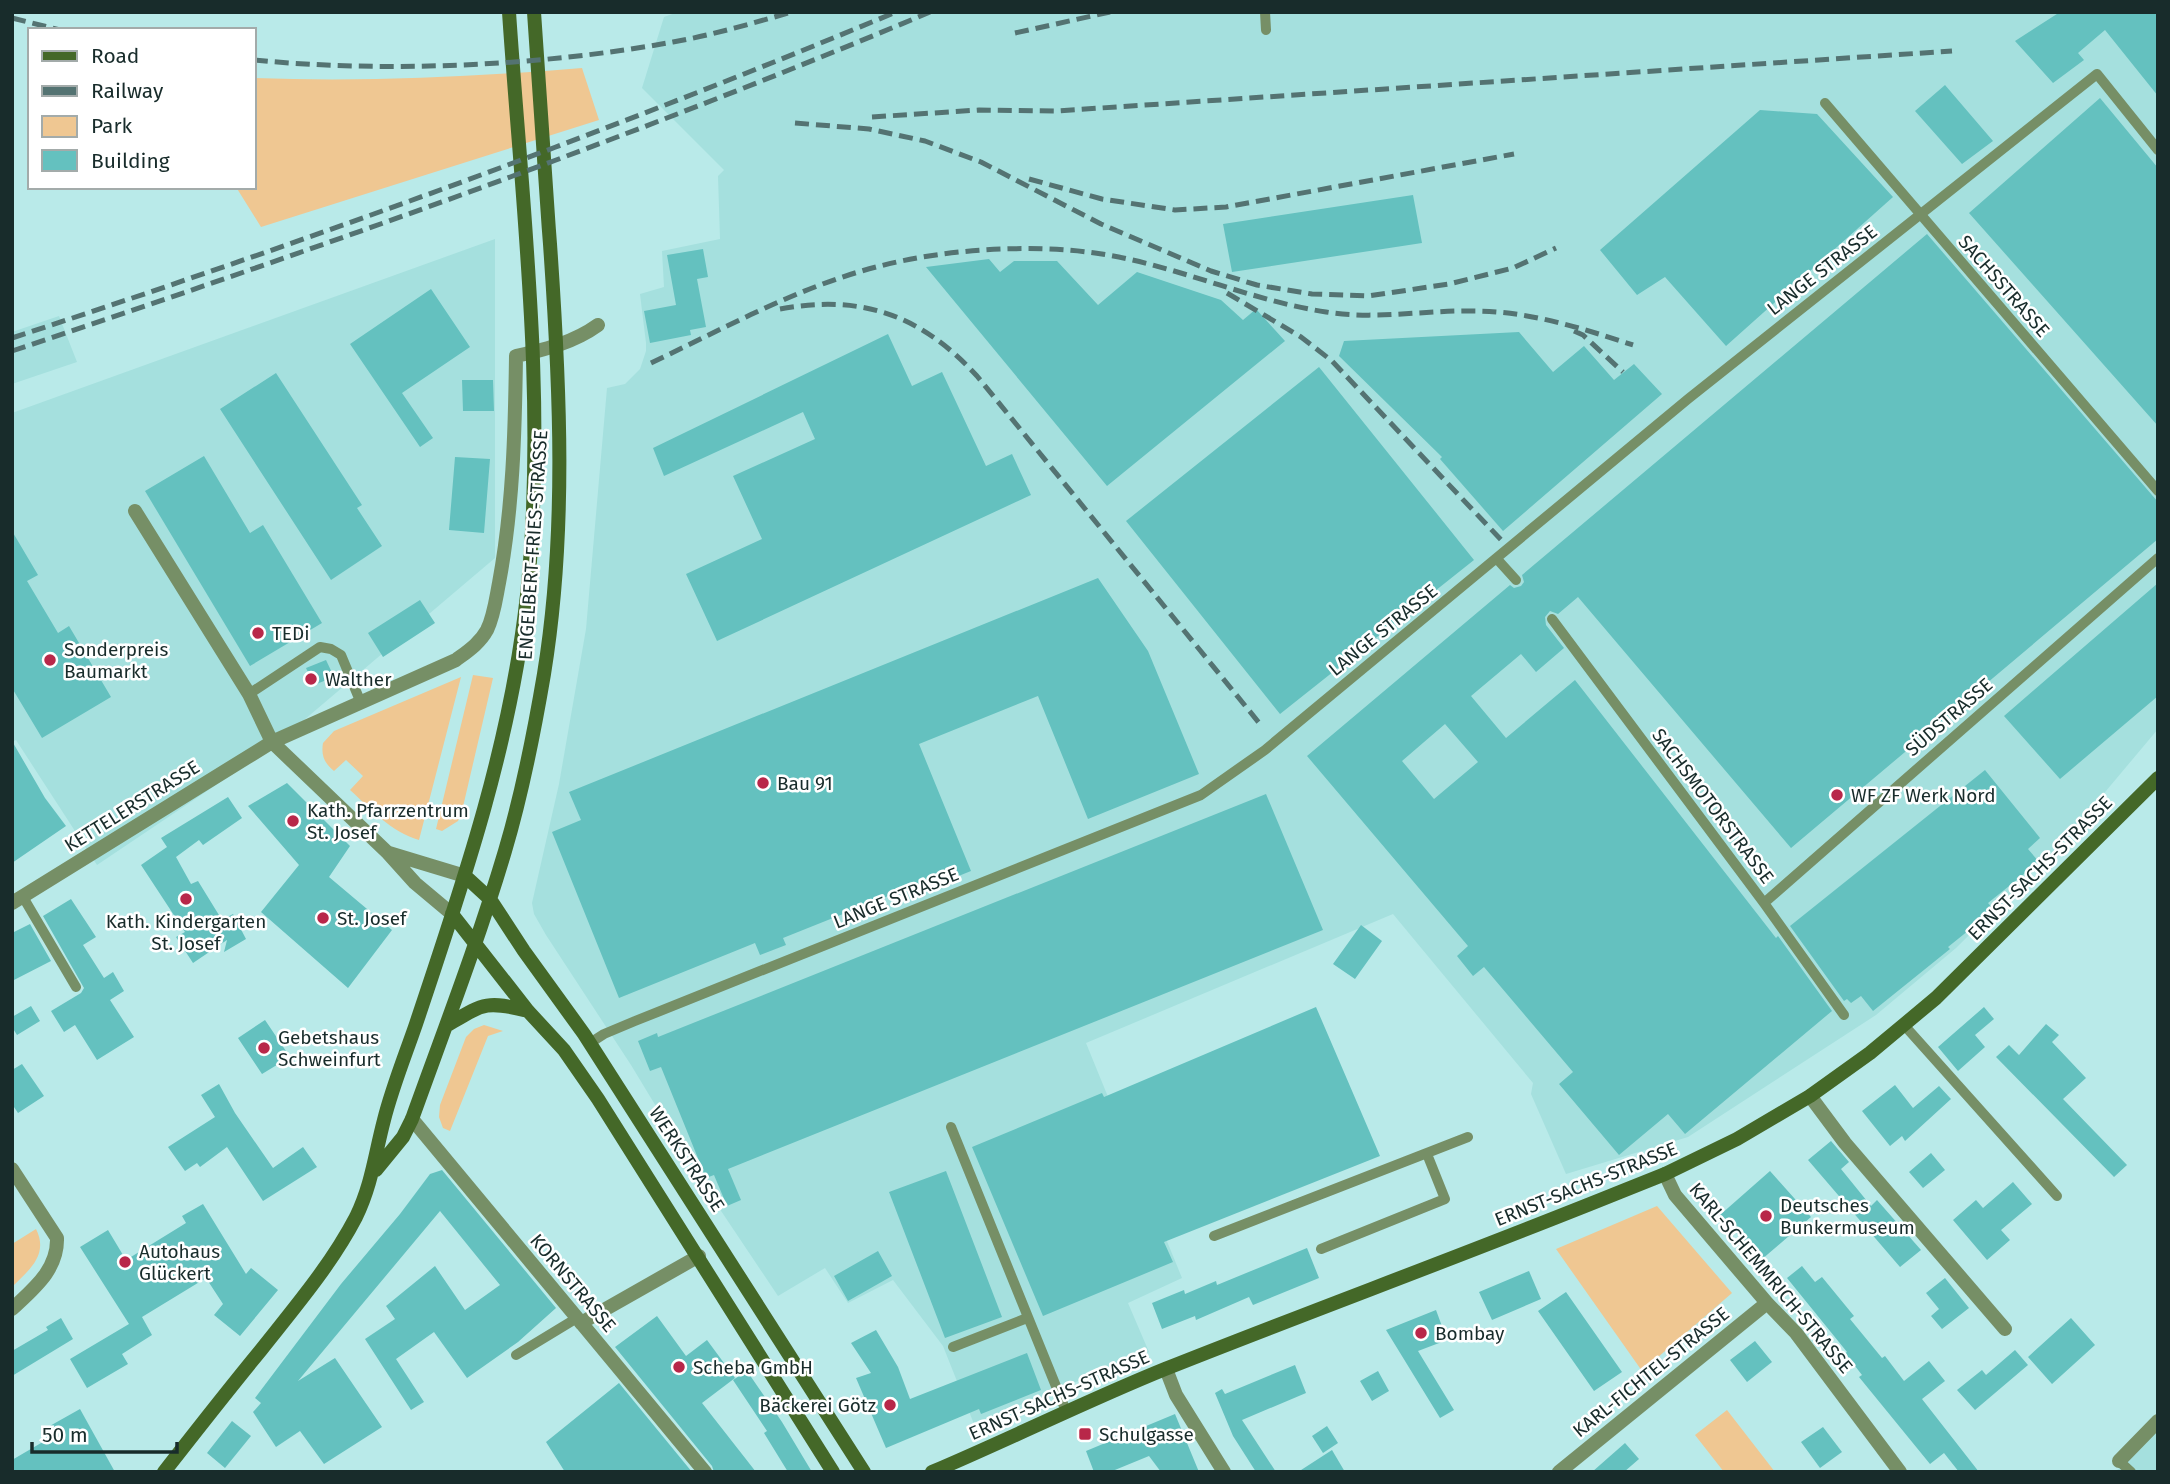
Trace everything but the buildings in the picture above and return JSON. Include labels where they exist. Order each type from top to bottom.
[{"type":"main road","name":"ENGELBERT-FRIES-STRASSE","points":[[164,1472],[316,1281],[356,1216],[373,1174],[384,1119],[465,876],[493,777],[516,669],[526,599],[536,432],[532,337],[509,12]]},
{"type":"main road","name":"ENGELBERT-FRIES-STRASSE","points":[[373,1174],[403,1137],[412,1119],[490,899],[521,791],[544,673],[554,578],[560,432],[534,12]]},
{"type":"main road","name":"ERNST-SACHS-STRASSE","points":[[932,1472],[1166,1369],[1479,1249],[1665,1174],[1737,1139],[1810,1096],[1904,1026],[1936,998],[2158,778]]},
{"type":"main road","name":"WERKSTRASSE","points":[[465,876],[490,899],[590,1043],[864,1472]]},
{"type":"main road","points":[[452,914],[528,1011],[564,1050],[598,1099],[833,1472]]},
{"type":"main road","points":[[446,1026],[486,1005],[500,1004],[528,1011]]},
{"type":"street","name":"KETTELERSTRASSE","points":[[18,900],[272,742],[456,660],[479,642],[487,630],[503,560],[515,418],[516,356],[557,347],[583,336],[598,325]]},
{"type":"street","points":[[135,511],[248,694],[272,742],[388,853],[415,883],[452,914]]},
{"type":"street","points":[[388,853],[465,876]]},
{"type":"street","points":[[1810,1096],[1845,1143],[2005,1329]]},
{"type":"street","name":"KORNSTRASSE","points":[[412,1119],[705,1472]]},
{"type":"street","points":[[12,1169],[57,1238],[58,1252],[54,1263],[37,1285],[12,1309]]},
{"type":"street","name":"KARL-SCHEMMRICH-STRASSE","points":[[1665,1174],[1675,1195],[1766,1303],[1796,1333],[1900,1472]]},
{"type":"street","points":[[579,1320],[699,1256]]},
{"type":"street","name":"KARL-FICHTEL-STRASSE","points":[[1559,1472],[1766,1303]]},
{"type":"street","points":[[1166,1369],[1176,1395],[1224,1472]]},
{"type":"street","points":[[2119,1461],[2158,1421]]},
{"type":"lane","points":[[1265,12],[1266,30]]},
{"type":"lane","name":"LANGE STRASSE","points":[[590,1043],[635,1021],[1201,795],[1265,750],[1688,399],[2097,74],[2158,150]]},
{"type":"lane","name":"SACHSSTRASSE","points":[[1825,103],[2158,491]]},
{"type":"lane","name":"SÜDSTRASSE","points":[[1764,903],[2158,558]]},
{"type":"lane","points":[[1497,559],[1516,580]]},
{"type":"lane","name":"SACHSMOTORSTRASSE","points":[[1552,619],[1764,903],[1844,1016]]},
{"type":"lane","points":[[248,694],[320,647],[341,655],[360,702]]},
{"type":"lane","points":[[18,900],[76,987]]},
{"type":"lane","points":[[1904,1026],[2057,1196]]},
{"type":"lane","points":[[951,1127],[1066,1411]]},
{"type":"lane","points":[[1214,1237],[1468,1138]]},
{"type":"lane","points":[[1321,1249],[1445,1199],[1427,1154]]},
{"type":"lane","points":[[953,1347],[1027,1318]]},
{"type":"lane","points":[[516,1355],[579,1320]]},
{"type":"lane","points":[[2119,1461],[2131,1472]]},
{"type":"shaded area","points":[[678,12],[2158,12],[2158,729],[2064,841],[1956,948],[1876,1015],[1688,1137],[1566,1174],[1531,1094],[1533,1083],[1393,914],[1086,1043],[1182,1278],[1128,1303],[1149,1352],[974,1424],[943,1346],[893,1280],[848,1303],[825,1268],[778,1296],[703,1184],[631,1065],[534,914],[532,903],[559,784],[586,629],[607,388],[625,384],[640,369],[646,343],[640,294],[664,287],[662,251],[720,239],[718,176],[724,170],[642,88],[664,17]]},
{"type":"shaded area","points":[[495,239],[495,558],[271,748],[97,865],[16,740],[12,742],[12,413]]},
{"type":"shaded area","points":[[59,316],[77,362],[12,384],[12,332]]},
{"type":"shaded area","points":[[2158,1430],[2158,1472],[2115,1472]]},
{"type":"green space","points":[[582,68],[599,120],[261,227],[237,189],[256,189],[256,78],[418,78]]},
{"type":"green space","points":[[473,675],[493,678],[462,811],[458,821],[442,831],[436,829]]},
{"type":"green space","points":[[461,677],[419,840],[390,826],[350,790],[363,776],[346,760],[334,771],[324,758],[323,743],[334,731]]},
{"type":"green space","points":[[484,1025],[503,1031],[488,1036],[450,1131],[443,1128],[439,1117],[440,1105],[466,1037],[474,1029]]},
{"type":"green space","points":[[1657,1206],[1732,1293],[1642,1371],[1556,1249]]},
{"type":"green space","points":[[36,1229],[39,1254],[12,1287],[12,1244]]},
{"type":"green space","points":[[1727,1410],[1775,1472],[1724,1472],[1695,1435]]},
{"type":"railway","points":[[256,60],[357,66],[518,62],[673,42],[792,12]]},
{"type":"railway","points":[[12,338],[457,184],[678,100],[896,12]]},
{"type":"railway","points":[[12,351],[244,272],[589,148],[930,12]]},
{"type":"railway","points":[[1015,33],[1110,12]]},
{"type":"railway","points":[[12,18],[52,28]]},
{"type":"railway","points":[[872,117],[979,110],[1056,111],[1952,51]]},
{"type":"railway","points":[[795,123],[869,129],[925,141],[981,162],[1101,224],[1211,271],[1257,285],[1312,294],[1368,296],[1449,284],[1513,268],[1556,248]]},
{"type":"railway","points":[[1029,179],[1102,199],[1175,210],[1226,207],[1514,154]]},
{"type":"railway","points":[[651,363],[792,296],[850,274],[905,260],[959,252],[1015,249],[1069,250],[1124,258],[1268,299],[1326,312],[1363,315],[1455,311],[1514,314],[1574,327],[1633,345]]},
{"type":"railway","points":[[1227,293],[1301,337],[1332,361],[1505,544]]},
{"type":"railway","points":[[780,309],[837,305],[888,314],[912,324],[956,355],[977,376],[1260,724]]},
{"type":"railway","points":[[1574,331],[1583,335],[1623,372]]},
{"type":"place","name":"TEDi","points":[[258,633]]},
{"type":"place","name":"Sonderpreis Baumarkt","points":[[50,660]]},
{"type":"place","name":"Walther","points":[[311,679]]},
{"type":"place","name":"Bau 91","points":[[763,783]]},
{"type":"place","name":"WF ZF Werk Nord","points":[[1837,795]]},
{"type":"place","name":"Kath. Pfarrzentrum St. Josef","points":[[293,821]]},
{"type":"place","name":"Kath. Kindergarten St. Josef","points":[[186,899]]},
{"type":"place","name":"St. Josef","points":[[323,918]]},
{"type":"place","name":"Gebetshaus Schweinfurt","points":[[264,1048]]},
{"type":"place","name":"Deutsches Bunkermuseum","points":[[1766,1216]]},
{"type":"place","name":"Autohaus Glückert","points":[[125,1262]]},
{"type":"place","name":"Bombay","points":[[1421,1333]]},
{"type":"place","name":"Scheba GmbH","points":[[679,1367]]},
{"type":"place","name":"Bäckerei Götz","points":[[890,1405]]},
{"type":"place","name":"Schulgasse","points":[[1085,1434]]}]
